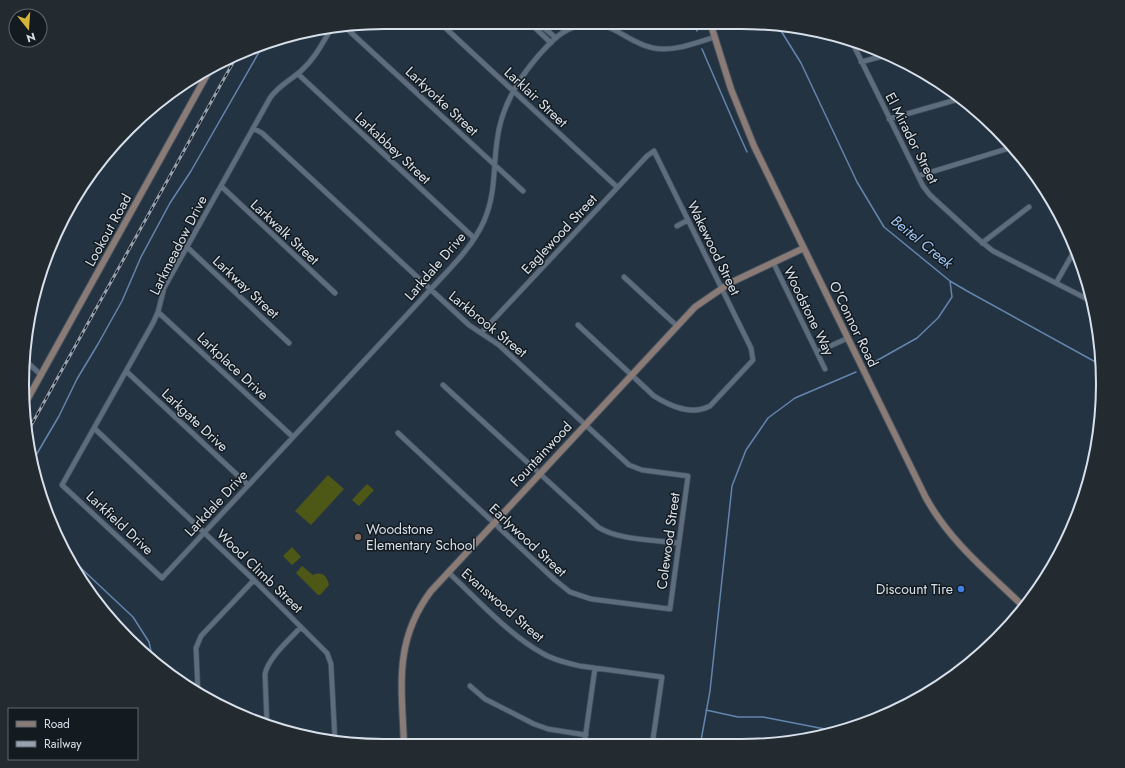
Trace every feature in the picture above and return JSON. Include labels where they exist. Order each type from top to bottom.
[{"type":"street","name":"Larklair Street","points":[[447,29],[617,187]]},
{"type":"street","points":[[536,29],[551,43]]},
{"type":"street","points":[[545,29],[556,38]]},
{"type":"street","name":"Larkdale Drive","points":[[162,578],[466,251],[484,222],[494,189],[499,127],[503,112],[513,91],[527,68],[556,38],[570,29]]},
{"type":"street","name":"Larkdale Drive","points":[[614,29],[634,41],[654,48],[669,49],[715,37]]},
{"type":"street","name":"O'Connor Road","points":[[712,29],[731,89],[748,131],[926,498],[936,516],[953,538],[1020,603]]},
{"type":"street","name":"Larkyorke Street","points":[[349,31],[523,191]]},
{"type":"street","name":"Larkmeadow Drive","points":[[62,485],[153,324],[158,312],[164,288],[253,128],[274,93],[298,74],[314,57],[327,34]]},
{"type":"street","name":"El Mirador Street","points":[[855,48],[918,176],[930,195],[982,243],[999,255],[1085,299]]},
{"type":"street","points":[[861,62],[879,57]]},
{"type":"street","name":"Larkabbey Street","points":[[298,74],[474,238]]},
{"type":"street","name":"Lookout Road","points":[[30,396],[206,77]]},
{"type":"street","points":[[889,119],[954,100]]},
{"type":"street","name":"Larkbrook Street","points":[[253,128],[262,133],[469,325],[499,345],[624,460],[636,469],[688,476]]},
{"type":"street","points":[[918,176],[1008,150]]},
{"type":"street","name":"Eaglewood Street","points":[[481,333],[646,156],[654,151]]},
{"type":"street","name":"Wakewood Street","points":[[631,375],[654,396],[669,404],[695,411],[702,410],[710,406],[750,363],[753,356],[751,348],[654,151]]},
{"type":"street","name":"Larkwalk Street","points":[[221,186],[335,293]]},
{"type":"street","points":[[982,243],[1029,207]]},
{"type":"street","points":[[677,226],[688,220]]},
{"type":"street","name":"Larkway Street","points":[[187,247],[289,343]]},
{"type":"street","name":"Fountainwood","points":[[404,739],[401,672],[404,650],[408,632],[420,607],[431,591],[695,307],[722,288],[804,248]]},
{"type":"street","points":[[1056,283],[1072,255]]},
{"type":"street","name":"Woodstone Way","points":[[773,262],[825,369]]},
{"type":"street","points":[[624,277],[676,326]]},
{"type":"street","name":"Larkplace Drive","points":[[158,312],[293,437]]},
{"type":"street","points":[[578,325],[631,375]]},
{"type":"street","points":[[817,352],[848,338]]},
{"type":"street","points":[[30,365],[41,375]]},
{"type":"street","name":"Larkgate Drive","points":[[126,370],[248,485]]},
{"type":"street","points":[[443,385],[540,473],[582,514],[604,532],[616,535],[678,543]]},
{"type":"street","name":"Wood Climb Street","points":[[94,428],[321,646],[330,658],[335,735]]},
{"type":"street","name":"Earlywood Street","points":[[398,433],[554,580],[570,592],[591,600],[670,610]]},
{"type":"street","name":"Colewood Street","points":[[670,610],[688,476]]},
{"type":"street","name":"Larkfield Drive","points":[[62,485],[162,578]]},
{"type":"street","name":"Evanswood Street","points":[[448,572],[510,629],[530,646],[543,654],[569,664],[662,677],[653,739]]},
{"type":"street","points":[[198,686],[196,648],[201,636],[254,580]]},
{"type":"street","points":[[267,719],[266,670],[270,662],[301,627]]},
{"type":"street","points":[[585,739],[595,668]]},
{"type":"street","points":[[470,686],[485,699],[534,724],[548,729],[586,735]]},
{"type":"green space","points":[[328,475],[344,489],[311,525],[295,511]]},
{"type":"green space","points":[[367,484],[374,490],[359,506],[352,500]]},
{"type":"green space","points":[[292,547],[301,557],[292,565],[283,556]]},
{"type":"green space","points":[[302,566],[313,575],[321,574],[327,579],[329,585],[320,595],[318,595],[296,573]]},
{"type":"waterway","name":"Beitel Creek","points":[[781,32],[801,63],[857,182],[884,227],[950,281],[1095,362]]},
{"type":"waterway","points":[[702,49],[747,152]]},
{"type":"waterway","points":[[36,455],[59,416],[77,379],[122,301],[141,257],[170,203],[191,171],[259,52]]},
{"type":"waterway","points":[[869,365],[917,338],[938,318],[952,297],[950,281]]},
{"type":"waterway","points":[[701,739],[710,691],[732,486],[746,450],[768,418],[795,398],[856,372]]},
{"type":"waterway","points":[[81,568],[133,617],[149,642],[151,652]]},
{"type":"waterway","points":[[706,710],[738,717],[763,717],[824,729]]},
{"type":"railway","points":[[32,425],[233,63]]},
{"type":"place","name":"Woodstone Elementary School","points":[[358,537]]},
{"type":"place","name":"Discount Tire","points":[[961,589]]}]
